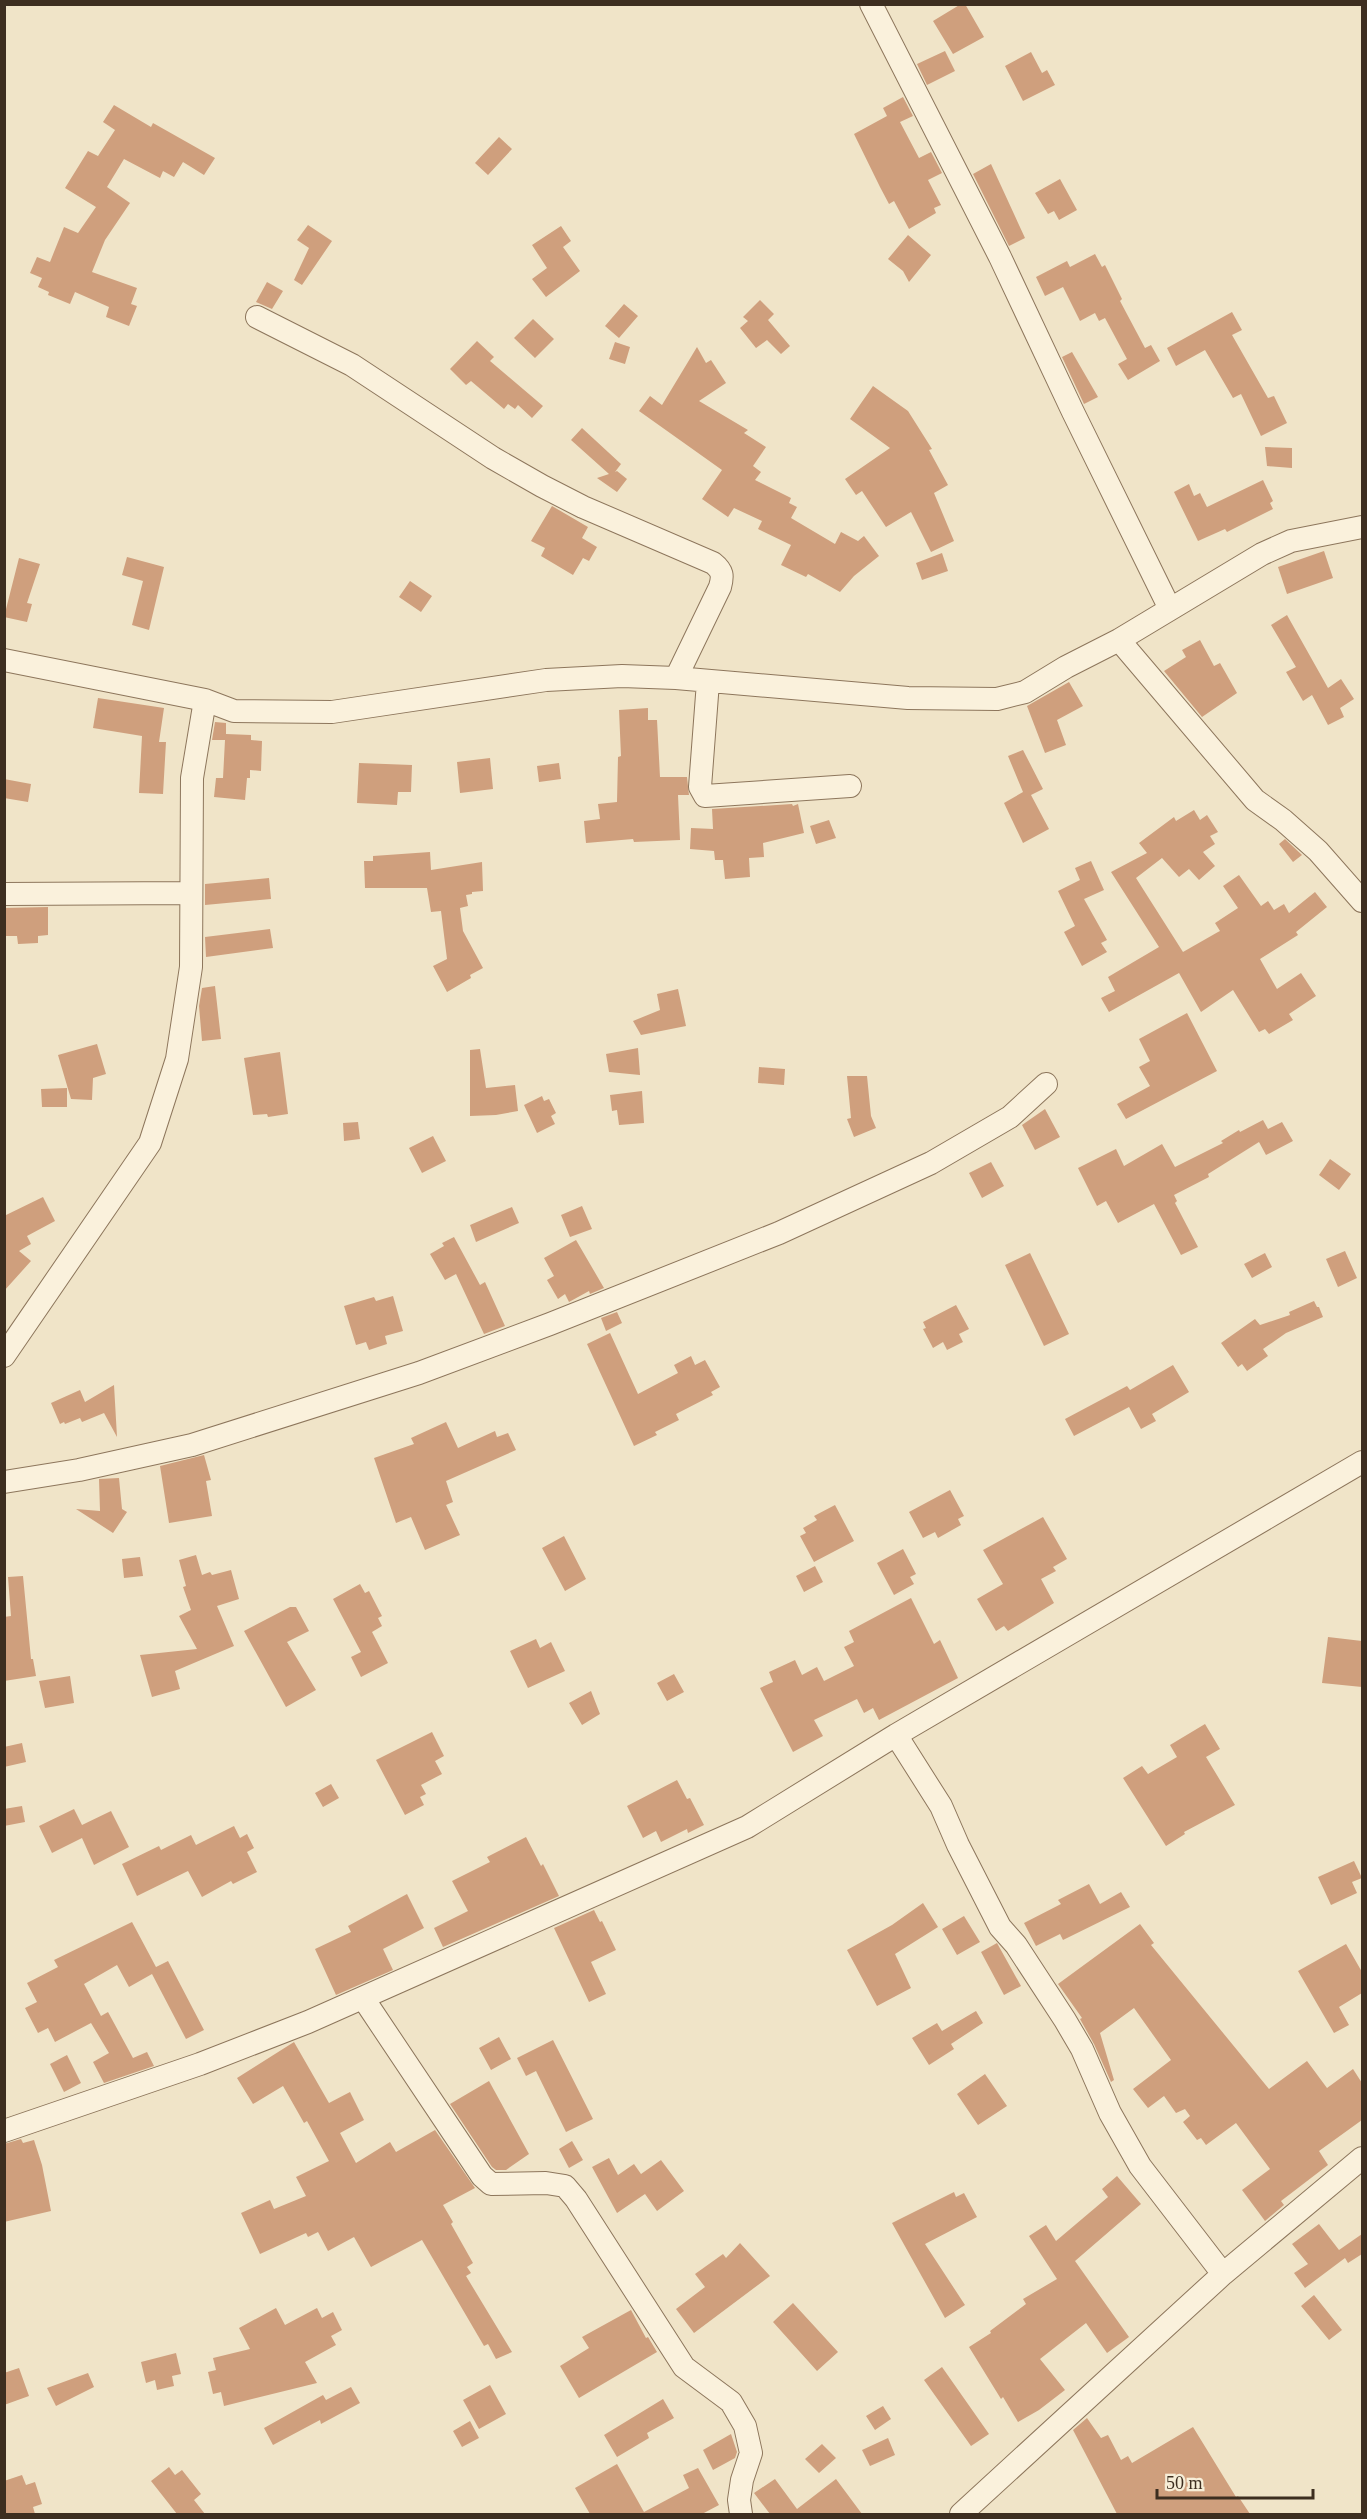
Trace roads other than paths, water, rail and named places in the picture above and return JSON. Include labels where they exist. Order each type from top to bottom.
[{"type":"street","points":[[872,4],[1000,256],[1073,412],[1170,609]]},
{"type":"street","points":[[257,317],[352,365],[493,458],[542,486],[583,507],[713,563],[720,569],[723,577],[720,587],[676,678]]},
{"type":"street","points":[[4,660],[205,700],[234,711],[332,712],[546,680],[622,676],[676,678],[908,698],[997,699],[1025,693],[1066,667],[1119,640],[1262,554],[1291,541],[1362,527]]},
{"type":"street","points":[[1119,640],[1255,800],[1283,820],[1318,851],[1362,901]]},
{"type":"street","points":[[708,682],[700,787],[705,796],[850,786]]},
{"type":"street","points":[[4,1356],[150,1143],[177,1059],[191,967],[192,778],[205,700]]},
{"type":"street","points":[[4,894],[191,893]]},
{"type":"street","points":[[4,1482],[79,1470],[192,1445],[419,1374],[550,1324],[779,1233],[931,1163],[1010,1117],[1046,1084]]},
{"type":"street","points":[[4,2131],[200,2064],[363,1998],[747,1827],[896,1735],[1362,1462]]},
{"type":"street","points":[[896,1735],[941,1806],[958,1845],[1000,1927],[1016,1945],[1082,2049],[1110,2113],[1140,2166],[1223,2274]]},
{"type":"street","points":[[363,1998],[482,2176],[491,2184],[546,2183],[565,2186],[576,2199],[672,2345],[684,2367],[731,2402],[745,2426],[751,2453],[741,2480],[739,2500],[741,2514]]},
{"type":"street","points":[[962,2514],[1223,2274],[1362,2158]]}]
